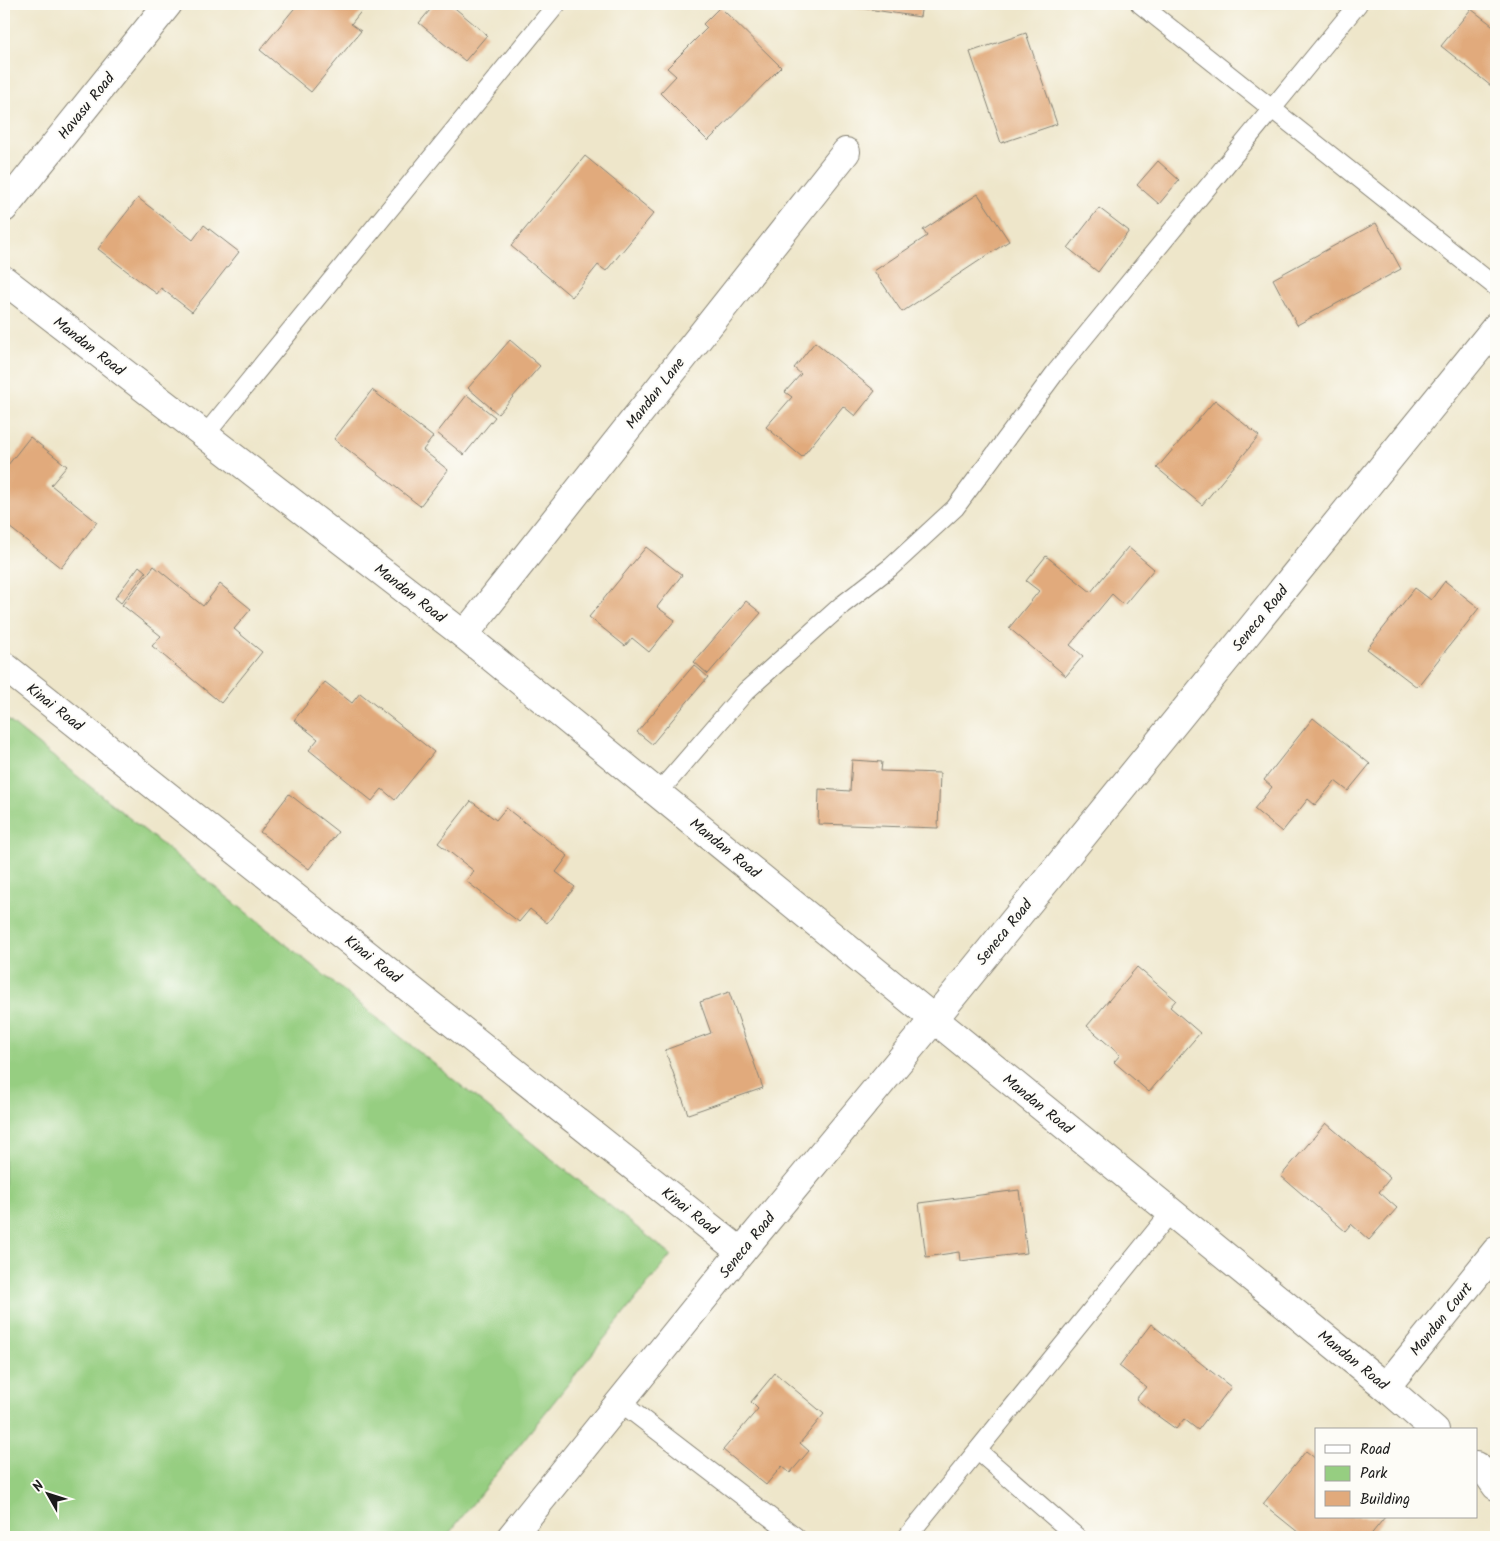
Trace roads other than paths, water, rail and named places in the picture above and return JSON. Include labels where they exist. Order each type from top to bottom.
[{"type":"street","name":"Havasu Road","points":[[4,208],[168,4]]},
{"type":"street","name":"Mandan Lane","points":[[464,635],[846,152]]},
{"type":"street","name":"Mandan Road","points":[[4,280],[464,635],[1386,1387],[1433,1428]]},
{"type":"street","name":"Seneca Road","points":[[511,1537],[1496,327]]},
{"type":"street","name":"Kinai Road","points":[[4,666],[742,1252]]},
{"type":"street","name":"Mandan Court","points":[[1386,1387],[1496,1251]]},
{"type":"street","points":[[1478,1468],[1489,1476],[1496,1486]]},
{"type":"lane","points":[[205,435],[557,4]]},
{"type":"lane","points":[[1140,4],[1496,287]]},
{"type":"lane","points":[[658,793],[746,691],[842,605],[891,567],[955,508],[1055,373],[1358,4]]},
{"type":"lane","points":[[907,1537],[1171,1212]]},
{"type":"lane","points":[[620,1402],[796,1537]]},
{"type":"lane","points":[[978,1451],[1076,1537]]}]
